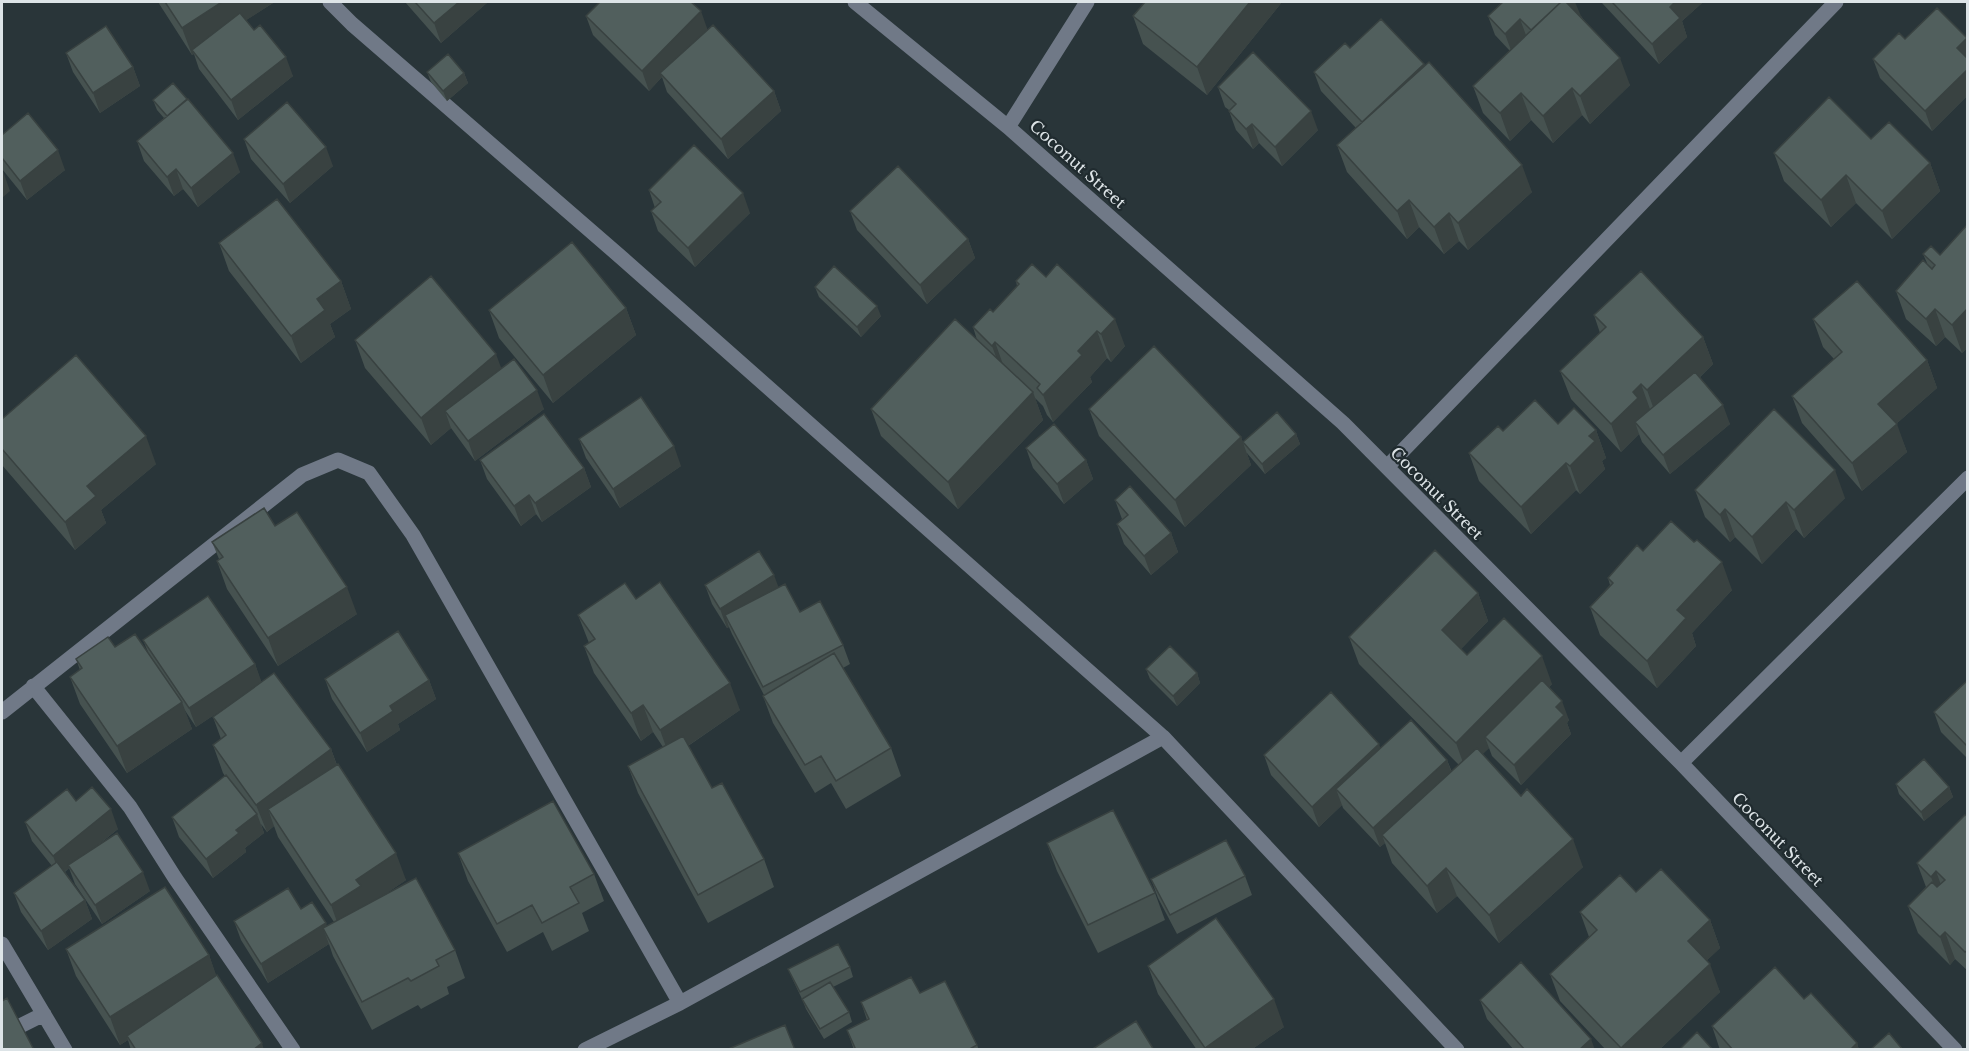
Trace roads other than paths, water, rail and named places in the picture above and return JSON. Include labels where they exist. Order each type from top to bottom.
[{"type":"street","points":[[330,2],[352,24],[623,259],[1163,737],[1457,1050]]},
{"type":"street","name":"Coconut Street","points":[[855,2],[1008,127],[1343,423],[1681,764],[1955,1050]]},
{"type":"street","points":[[1008,127],[1087,2]]},
{"type":"street","points":[[1387,468],[1836,2]]},
{"type":"street","points":[[2,712],[302,475],[338,460],[369,473],[413,536],[680,1003]]},
{"type":"street","points":[[1681,764],[1968,478]]},
{"type":"street","points":[[33,686],[130,807],[175,878],[293,1050]]},
{"type":"street","points":[[585,1050],[680,1003],[1163,737]]},
{"type":"street","points":[[2,944],[65,1050]]},
{"type":"street","points":[[2,1035],[44,1014]]}]
